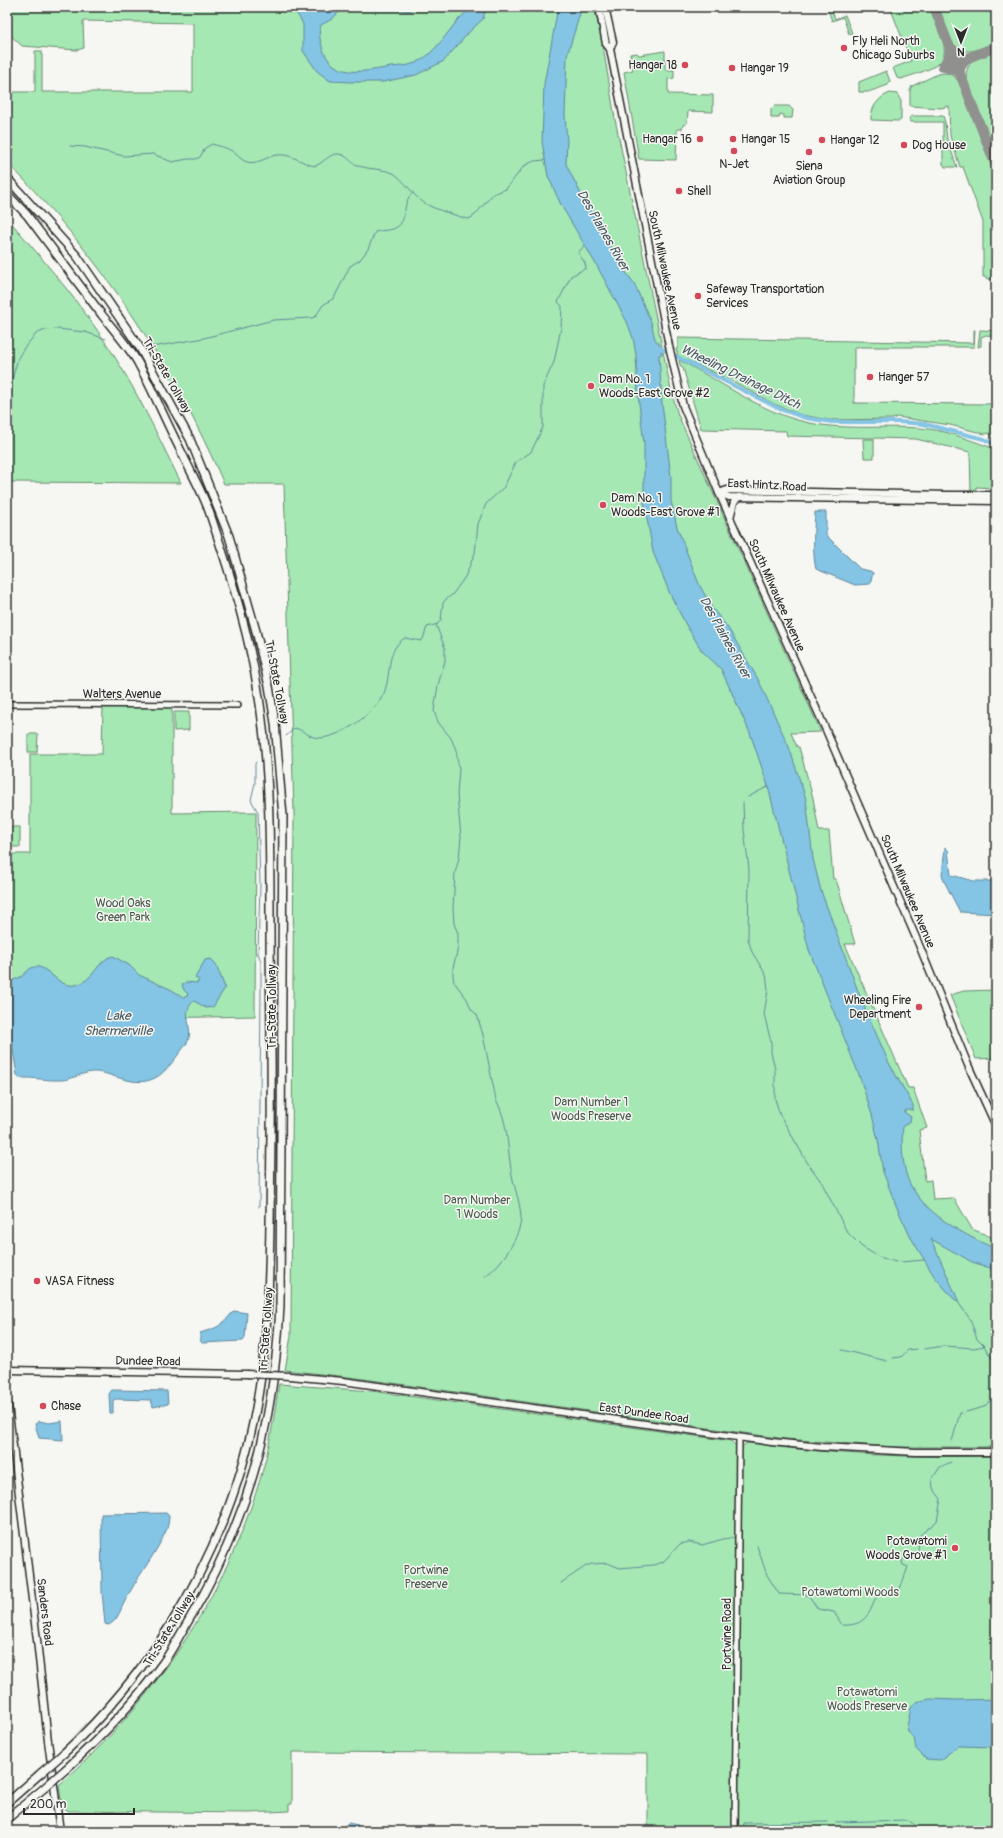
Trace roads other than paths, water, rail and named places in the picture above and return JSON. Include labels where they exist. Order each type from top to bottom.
[{"type":"highway","name":"Tri-State Tollway","points":[[7,178],[77,256],[140,348],[190,439],[229,536],[256,631],[269,686],[275,723],[279,756],[283,823],[280,1306],[276,1360],[264,1436],[254,1476],[243,1509],[224,1555],[206,1592],[162,1664],[132,1701],[83,1753],[7,1819]]},
{"type":"highway","name":"Tri-State Tollway","points":[[7,194],[27,215],[136,359],[208,507],[235,596],[260,701],[270,811],[271,1099],[268,1299],[265,1348],[254,1422],[228,1508],[213,1546],[192,1588],[166,1632],[144,1664],[119,1697],[85,1734],[7,1803]]},
{"type":"main road","name":"South Milwaukee Avenue","points":[[599,7],[606,44],[610,50],[672,362],[683,406],[719,493],[815,705],[917,940],[968,1067],[996,1126]]},
{"type":"main road","name":"South Milwaukee Avenue","points":[[605,7],[613,42],[610,50]]},
{"type":"main road","name":"East Hintz Road","points":[[719,493],[727,490],[996,495]]},
{"type":"main road","name":"East Hintz Road","points":[[719,493],[729,497],[996,501]]},
{"type":"main road","points":[[730,518],[734,502],[739,497]]},
{"type":"main road","name":"Dundee Road","points":[[7,1370],[290,1376]]},
{"type":"main road","name":"East Dundee Road","points":[[290,1376],[344,1381],[419,1391],[739,1438],[822,1447],[916,1452],[996,1452]]},
{"type":"main road","name":"Sanders Road","points":[[7,1397],[60,1831]]},
{"type":"street","name":"Walters Avenue","points":[[7,704],[238,705]]},
{"type":"street","name":"Portwine Road","points":[[735,1831],[739,1438]]},
{"type":"water","points":[[293,7],[305,7],[309,10],[319,10],[322,7],[349,7],[341,10],[332,19],[321,25],[320,38],[327,57],[333,65],[350,71],[361,71],[407,65],[422,60],[444,38],[470,7],[486,7],[483,19],[470,31],[444,61],[416,75],[383,82],[351,82],[330,81],[317,71],[303,51],[303,24]]},
{"type":"water","points":[[354,7],[418,7],[409,11],[387,8]]},
{"type":"water","name":"Des Plaines River","points":[[558,7],[582,7],[567,56],[565,115],[567,141],[566,164],[582,196],[624,270],[634,283],[651,322],[655,339],[660,345],[662,354],[659,355],[662,403],[671,477],[671,501],[677,527],[699,584],[712,608],[728,628],[758,679],[789,747],[806,799],[813,859],[821,891],[861,999],[889,1063],[913,1105],[913,1110],[907,1110],[904,1112],[911,1117],[910,1122],[903,1126],[902,1133],[904,1164],[908,1180],[919,1197],[938,1216],[972,1238],[996,1249],[996,1270],[972,1262],[931,1239],[959,1302],[954,1299],[934,1276],[910,1236],[897,1208],[883,1172],[872,1115],[859,1075],[809,950],[768,786],[750,733],[721,669],[702,651],[686,625],[670,594],[653,552],[644,502],[644,444],[638,395],[636,355],[633,338],[627,322],[597,266],[561,205],[548,176],[542,142],[544,84]]},
{"type":"water","points":[[815,512],[826,512],[826,535],[860,569],[873,573],[870,584],[855,585],[816,569],[814,549]]},
{"type":"water","points":[[945,847],[948,850],[951,875],[974,881],[996,881],[996,914],[960,912],[942,874]]},
{"type":"water","name":"Lake Shermerville","points":[[113,956],[129,965],[139,975],[172,990],[183,997],[186,997],[188,994],[182,985],[186,982],[197,983],[199,980],[195,978],[205,960],[211,959],[216,964],[225,988],[213,1007],[206,1008],[194,1001],[190,1005],[187,1014],[190,1033],[188,1042],[165,1071],[159,1076],[137,1082],[97,1072],[62,1080],[19,1078],[17,1075],[8,1019],[8,982],[20,977],[29,969],[39,967],[63,983],[75,985],[87,979],[103,961]]},
{"type":"water","points":[[234,1311],[247,1313],[245,1338],[243,1341],[202,1343],[200,1340],[200,1333],[220,1325]]},
{"type":"water","points":[[112,1390],[167,1391],[168,1404],[153,1407],[151,1400],[115,1399],[113,1401],[113,1413],[110,1413],[109,1394]]},
{"type":"water","points":[[39,1421],[49,1423],[62,1421],[63,1440],[39,1438],[35,1424]]},
{"type":"water","points":[[166,1513],[169,1516],[169,1522],[162,1540],[129,1594],[116,1619],[111,1624],[105,1624],[102,1592],[101,1514]]},
{"type":"water","points":[[930,1699],[996,1699],[996,1747],[958,1746],[940,1760],[926,1759],[916,1749],[914,1738],[908,1732],[907,1726],[911,1708],[916,1702]]},
{"type":"water","points":[[348,1823],[358,1825],[357,1831],[344,1831],[343,1827]]},
{"type":"waterway","points":[[70,146],[85,147],[124,156],[153,154],[172,162],[196,159],[200,157],[205,148],[212,144],[228,149],[243,160],[251,163],[277,155],[282,155],[292,157],[315,166],[333,155],[339,154],[361,167],[384,170],[393,173],[424,202],[440,210],[469,219],[474,216],[493,194],[506,189],[524,166],[534,161],[545,160]]},
{"type":"waterway","points":[[152,347],[204,338],[273,320],[315,317],[323,305],[334,298],[350,266],[360,260],[368,249],[375,232],[393,229],[398,226],[403,217],[409,197],[413,193]]},
{"type":"waterway","points":[[286,736],[295,728],[318,738],[327,737],[336,734],[356,723],[380,701],[386,686],[394,649],[405,638],[421,641],[427,627],[438,624],[441,619],[443,603],[452,595],[465,577],[475,553],[478,524],[486,504],[504,487],[516,462],[531,452],[543,427],[543,386],[554,362],[561,328],[562,306],[558,302],[571,276],[586,268],[585,263],[578,253],[584,246]]},
{"type":"waterway","points":[[7,399],[18,358],[36,334],[45,330],[57,329],[85,332],[106,339]]},
{"type":"waterway","name":"Wheeling Drainage Ditch","points":[[656,346],[780,409],[806,418],[832,422],[899,422],[924,424],[984,439],[996,445]]},
{"type":"waterway","points":[[436,625],[445,648],[445,661],[438,685],[434,711],[438,722],[451,738],[456,750],[459,769],[457,794],[461,837],[459,858],[455,873],[453,908],[454,924],[458,933],[458,948],[453,968],[453,976],[454,982],[467,999],[471,1009],[477,1015],[483,1035],[496,1100],[505,1125],[512,1175],[521,1217],[518,1233],[509,1250],[497,1265],[485,1276]]},
{"type":"waterway","points":[[256,762],[255,783],[251,800],[258,812],[260,886],[258,953],[261,962],[259,1207]]},
{"type":"waterway","points":[[748,797],[769,786]]},
{"type":"waterway","points":[[743,803],[744,830],[749,869],[748,939],[752,952],[766,975],[768,990],[764,1014],[771,1042],[771,1052],[775,1069],[775,1099],[780,1115],[807,1162],[822,1183],[847,1232],[862,1247],[879,1257],[896,1262]]},
{"type":"waterway","points":[[901,1262],[924,1260]]},
{"type":"waterway","points":[[958,1302],[970,1319],[977,1339],[984,1346],[996,1365]]},
{"type":"waterway","points":[[924,1349],[944,1346],[974,1348],[984,1346]]},
{"type":"waterway","points":[[893,1358],[901,1357],[908,1350],[917,1349]]},
{"type":"waterway","points":[[842,1350],[887,1361]]},
{"type":"waterway","points":[[966,1412],[984,1407],[996,1395]]},
{"type":"waterway","points":[[952,1441],[960,1413],[962,1413]]},
{"type":"waterway","points":[[757,1546],[767,1575],[779,1594],[808,1595],[818,1609],[834,1612],[842,1625],[852,1625],[860,1622],[870,1612],[875,1599],[878,1596],[900,1589],[908,1567],[903,1565],[902,1561],[906,1557],[915,1559],[920,1557],[918,1549],[920,1535],[937,1521],[941,1499],[933,1488],[932,1479],[940,1467],[951,1462]]},
{"type":"waterway","points":[[561,1583],[586,1566],[592,1564],[607,1563],[620,1568],[653,1565],[663,1562],[680,1544],[689,1542],[702,1545],[736,1537]]},
{"type":"waterway","points":[[836,1822],[908,1820],[919,1828],[931,1831]]},
{"type":"waterway","points":[[743,1831],[744,1823],[828,1822]]},
{"type":"place","name":"Fly Heli North Chicago Suburbs","points":[[844,48]]},
{"type":"place","name":"Hangar 18","points":[[685,65]]},
{"type":"place","name":"Hangar 19","points":[[732,68]]},
{"type":"place","name":"Hangar 16","points":[[700,139]]},
{"type":"place","name":"Hangar 15","points":[[733,139]]},
{"type":"place","name":"Hangar 12","points":[[822,140]]},
{"type":"place","name":"Dog House","points":[[904,145]]},
{"type":"place","name":"N-Jet","points":[[734,151]]},
{"type":"place","name":"Siena Aviation Group","points":[[809,152]]},
{"type":"place","name":"Shell","points":[[679,191]]},
{"type":"place","name":"Safeway Transportation Services","points":[[698,296]]},
{"type":"place","name":"Hanger 57","points":[[870,377]]},
{"type":"place","name":"Dam No. 1 Woods-East Grove #2","points":[[591,386]]},
{"type":"place","name":"Dam No. 1 Woods-East Grove #1","points":[[603,505]]},
{"type":"place","name":"Wheeling Fire Department","points":[[919,1007]]},
{"type":"place","name":"VASA Fitness","points":[[37,1281]]},
{"type":"place","name":"Chase","points":[[43,1406]]},
{"type":"place","name":"Potawatomi Woods Grove #1","points":[[955,1548]]},
{"type":"park label","name":"Wood Oaks Green Park","points":[[123,910]]},
{"type":"park label","name":"Dam Number 1 Woods Preserve","points":[[591,1109]]},
{"type":"park label","name":"Dam Number 1 Woods","points":[[477,1207]]},
{"type":"park label","name":"Portwine Preserve","points":[[426,1577]]},
{"type":"park label","name":"Potawatomi Woods","points":[[850,1592]]},
{"type":"park label","name":"Potawatomi Woods Preserve","points":[[867,1699]]}]
